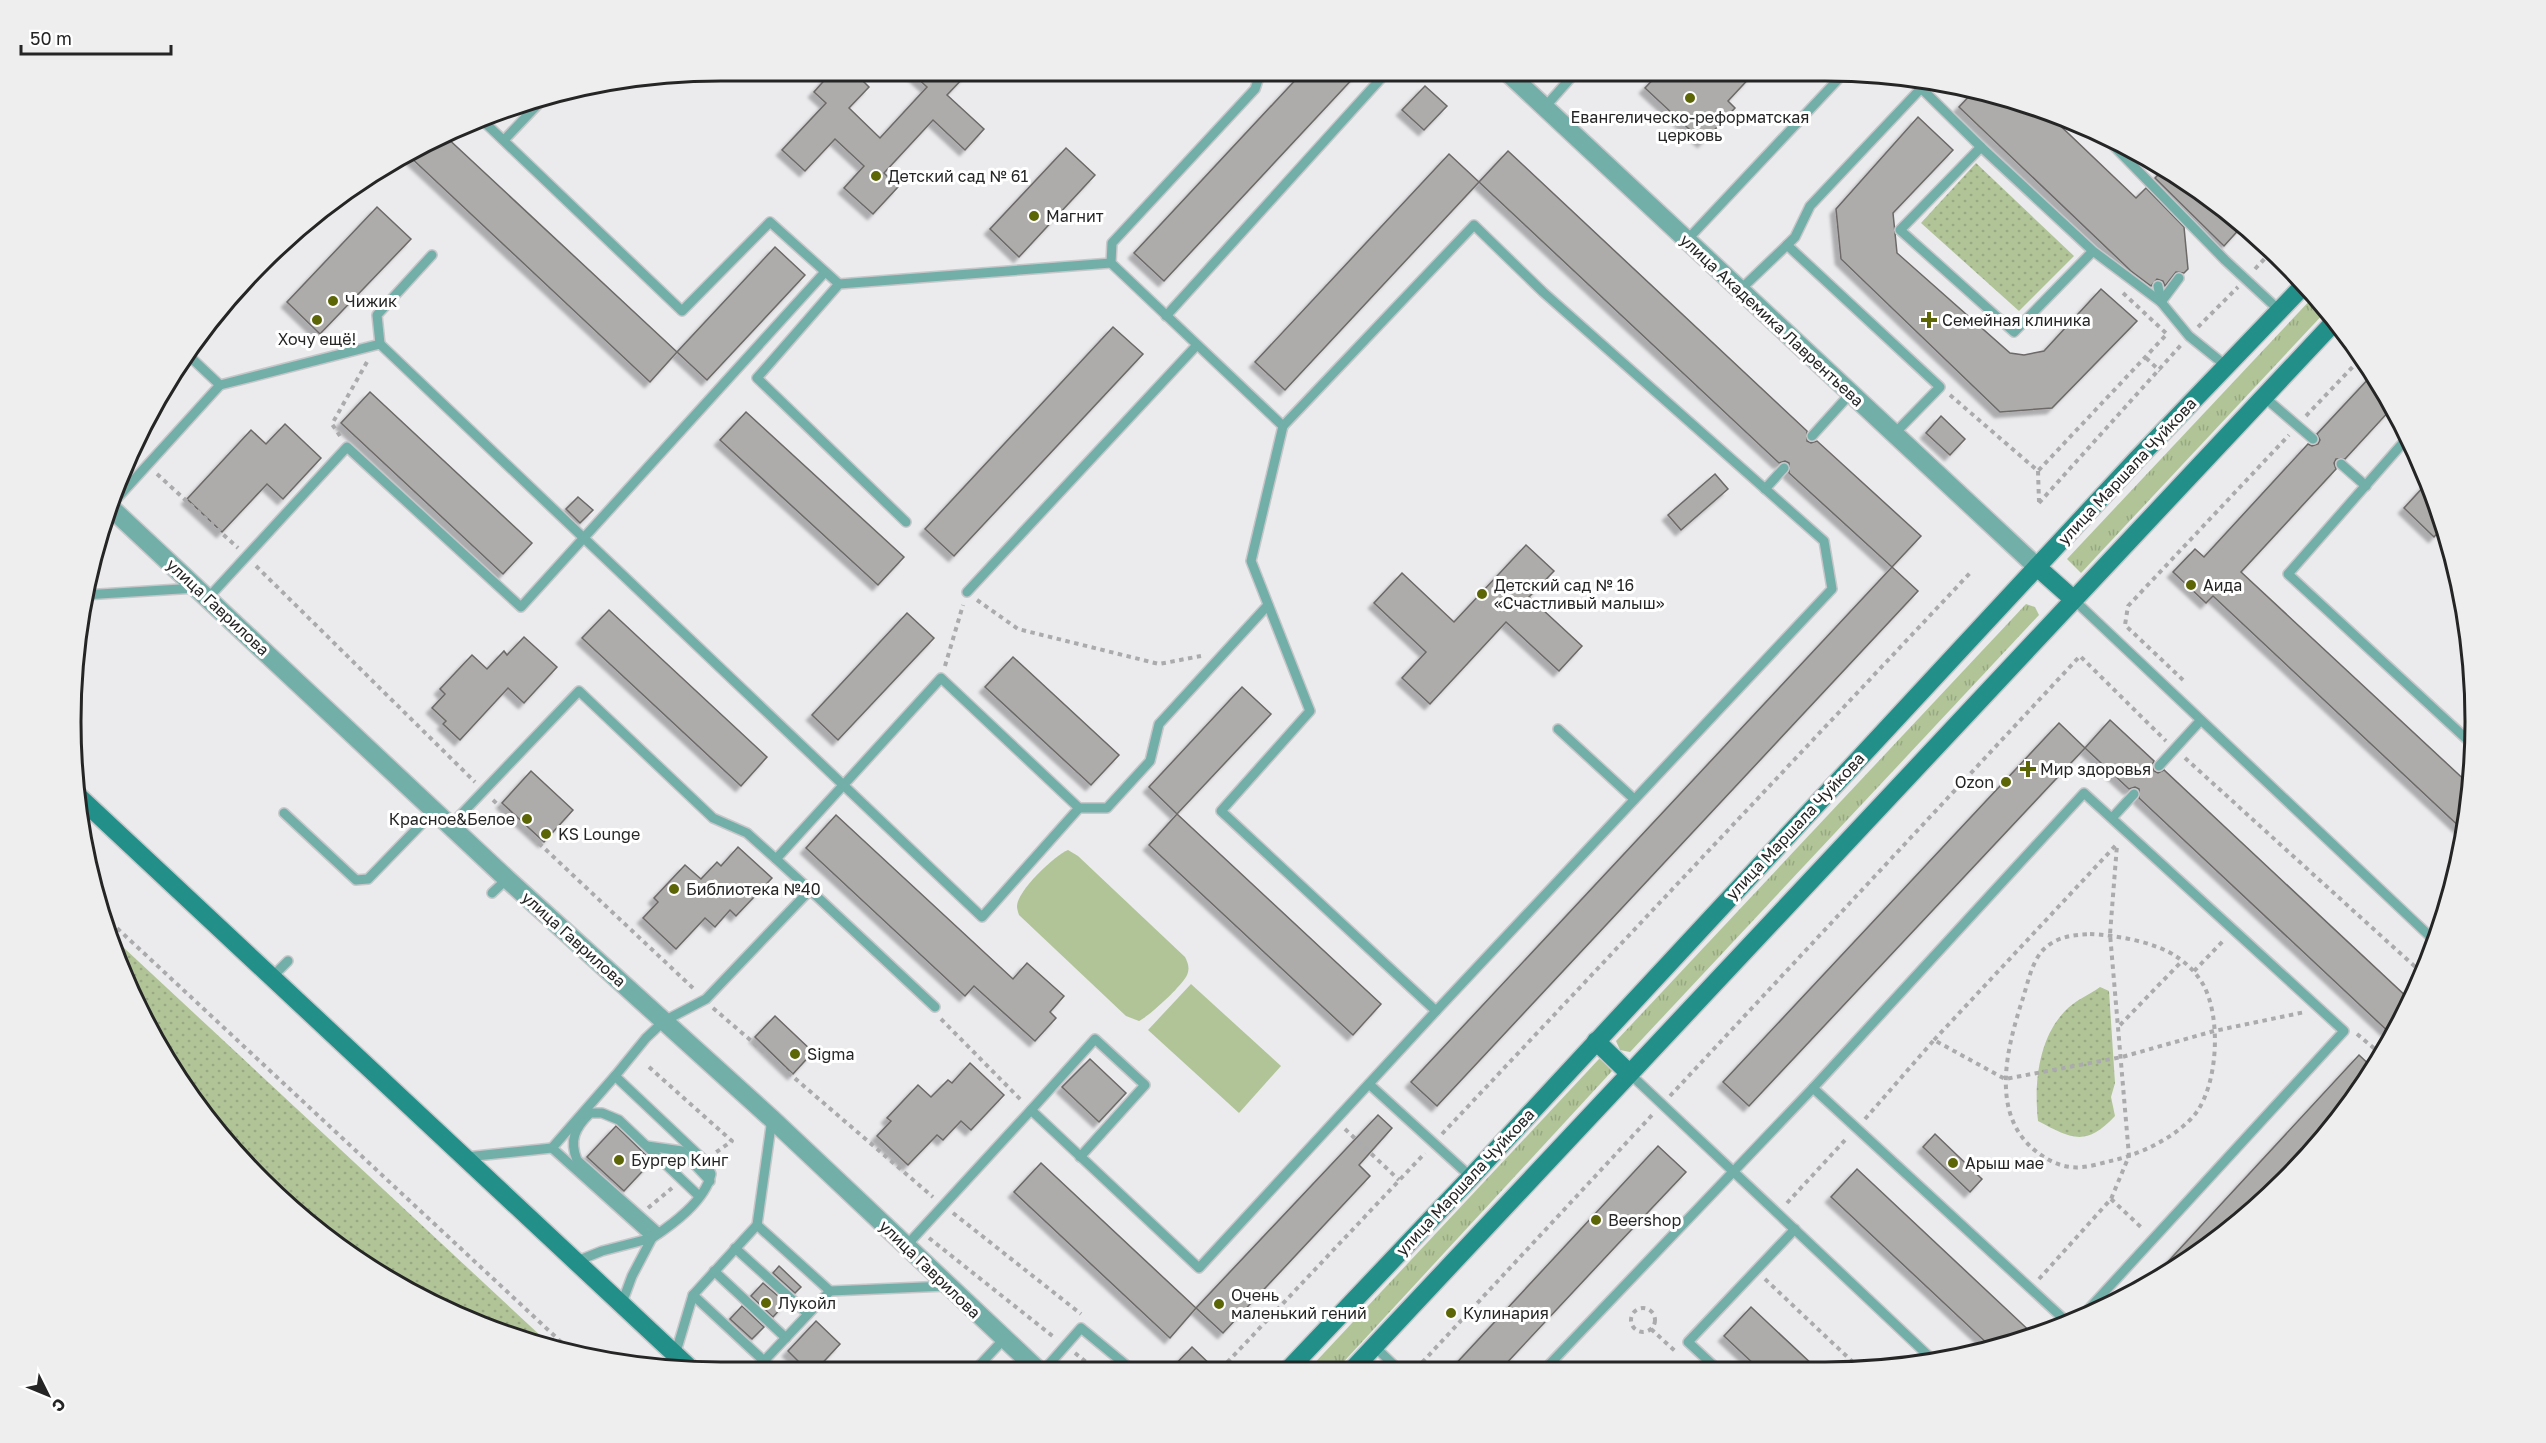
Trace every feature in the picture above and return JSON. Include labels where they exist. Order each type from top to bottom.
[{"type":"main road","name":"улица Маршала Чуйкова","points":[[1296,1362],[1471,1177],[2226,365],[2298,291]]},
{"type":"main road","points":[[1359,1362],[2329,327]]},
{"type":"main road","points":[[2037,567],[2073,599]]},
{"type":"main road","points":[[86,803],[682,1361]]},
{"type":"main road","points":[[1596,1041],[1629,1072]]},
{"type":"street","name":"улица Академика Лаврентьева","points":[[1517,81],[2037,567]]},
{"type":"street","name":"улица Гаврилова","points":[[116,512],[507,879],[772,1119],[1029,1362]]},
{"type":"lane","points":[[1111,263],[1112,243],[1255,89],[1258,81]]},
{"type":"lane","points":[[1166,316],[1379,81]]},
{"type":"lane","points":[[1545,107],[1568,81]]},
{"type":"lane","points":[[1687,240],[1834,81]]},
{"type":"lane","points":[[1740,290],[1795,237],[1810,206],[1921,88]]},
{"type":"lane","points":[[1928,89],[1981,147],[2093,251],[2161,302],[2189,336],[2226,365]]},
{"type":"lane","points":[[505,140],[533,110]]},
{"type":"lane","points":[[488,125],[682,311],[771,222],[839,284]]},
{"type":"lane","points":[[1981,147],[1900,230],[2014,332],[2093,251]]},
{"type":"lane","points":[[2122,155],[2225,260],[2280,311]]},
{"type":"lane","points":[[1031,1110],[1199,1268],[1436,1011],[1832,589],[1824,541],[1543,292],[1474,225],[1283,426],[1251,561],[1310,711],[1221,812],[1436,1011]]},
{"type":"lane","points":[[1787,245],[1940,387],[1894,434]]},
{"type":"lane","points":[[432,255],[377,315],[380,344],[982,917],[1079,808]]},
{"type":"lane","points":[[906,522],[757,378],[839,284],[1111,263],[1283,426]]},
{"type":"lane","points":[[94,595],[203,593],[247,556],[347,447],[521,607],[825,272]]},
{"type":"lane","points":[[2161,302],[2179,278]]},
{"type":"lane","points":[[2158,286],[2161,302]]},
{"type":"lane","points":[[125,489],[220,385],[380,344]]},
{"type":"lane","points":[[967,592],[1197,345]]},
{"type":"lane","points":[[193,360],[220,385]]},
{"type":"lane","points":[[1812,436],[1851,393]]},
{"type":"lane","points":[[2263,396],[2313,439]]},
{"type":"lane","points":[[2402,444],[2288,574],[2465,737]]},
{"type":"lane","points":[[2341,464],[2366,486]]},
{"type":"lane","points":[[1765,489],[1784,468]]},
{"type":"lane","points":[[2073,599],[2428,935]]},
{"type":"lane","points":[[776,859],[941,678],[1079,808],[1107,808],[1150,761],[1159,724],[1268,605]]},
{"type":"lane","points":[[452,825],[579,691],[713,818],[747,833],[935,1007]]},
{"type":"lane","points":[[2159,766],[2200,721]]},
{"type":"lane","points":[[1558,729],[1634,799]]},
{"type":"lane","points":[[1552,1362],[1813,1088],[2084,793],[2344,1031],[2096,1301]]},
{"type":"lane","points":[[2112,818],[2134,794]]},
{"type":"lane","points":[[284,813],[356,880],[368,879],[435,810]]},
{"type":"lane","points":[[492,893],[507,879]]},
{"type":"lane","points":[[466,1157],[552,1148],[646,1038],[664,1021],[706,999],[810,890]]},
{"type":"lane","points":[[272,977],[288,961]]},
{"type":"lane","points":[[906,1246],[1095,1039],[1145,1085],[1080,1157]]},
{"type":"lane","points":[[1629,1072],[1926,1354]]},
{"type":"lane","points":[[577,1261],[655,1235],[673,1225],[710,1181],[711,1174],[705,1161],[615,1076]]},
{"type":"lane","points":[[1369,1084],[1471,1177]]},
{"type":"lane","points":[[1813,1088],[2061,1316]]},
{"type":"lane","points":[[655,1235],[577,1160],[572,1138],[579,1124],[590,1113],[602,1113],[619,1120],[699,1196]]},
{"type":"lane","points":[[675,1355],[693,1295],[757,1226],[772,1119]]},
{"type":"lane","points":[[646,1145],[682,1151],[710,1181]]},
{"type":"lane","points":[[552,1148],[655,1235]]},
{"type":"lane","points":[[757,1226],[830,1291]]},
{"type":"lane","points":[[1710,1362],[1688,1342],[1795,1229]]},
{"type":"lane","points":[[622,1304],[632,1276],[655,1235]]},
{"type":"lane","points":[[735,1248],[808,1314]]},
{"type":"lane","points":[[714,1271],[786,1338]]},
{"type":"lane","points":[[693,1295],[764,1361],[830,1291],[947,1286]]},
{"type":"lane","points":[[1051,1362],[1082,1328],[1122,1362]]},
{"type":"lane","points":[[983,1362],[1004,1340]]},
{"type":"lane","points":[[1374,1346],[1391,1362]]},
{"type":"path","points":[[2118,289],[2167,334],[2038,471],[2039,503],[2160,371],[2189,336],[2266,258]]},
{"type":"path","points":[[347,447],[332,423],[380,344]]},
{"type":"path","points":[[2146,358],[2160,371]]},
{"type":"path","points":[[2128,606],[2355,363]]},
{"type":"path","points":[[1940,387],[2038,471]]},
{"type":"path","points":[[147,465],[247,556],[484,791],[706,999],[942,1205],[1089,1319]]},
{"type":"path","points":[[1228,1362],[1970,573]]},
{"type":"path","points":[[941,678],[967,592],[1018,629],[1159,664],[1225,651]]},
{"type":"path","points":[[1422,1362],[2080,656],[2175,749],[2416,967]]},
{"type":"path","points":[[1778,1212],[2127,832]]},
{"type":"path","points":[[2031,1289],[2111,1199],[2129,1156],[2110,934],[2117,845]]},
{"type":"path","points":[[115,926],[560,1341]]},
{"type":"path","points":[[2194,971],[2234,930]]},
{"type":"path","points":[[2110,934],[2153,946],[2182,961],[2194,971],[2205,987],[2211,1004],[2214,1031],[2213,1062],[2205,1099],[2194,1114],[2173,1134],[2129,1156],[2089,1166],[2071,1167],[2052,1162],[2038,1154],[2018,1136],[2011,1121],[2005,1079],[2013,1029],[2038,956],[2055,940],[2070,935],[2110,934]]},
{"type":"path","points":[[2119,1026],[2182,961]]},
{"type":"path","points":[[935,1007],[943,1022],[1031,1110]]},
{"type":"path","points":[[1934,1040],[2005,1079],[2122,1057],[2214,1031],[2319,1009]]},
{"type":"path","points":[[2344,1031],[2356,1034],[2375,1049]]},
{"type":"path","points":[[1335,1120],[1399,1180]]},
{"type":"path","points":[[2111,1199],[2154,1239]]},
{"type":"path","points":[[919,1231],[1086,1362]]},
{"type":"path","points":[[1756,1270],[1852,1361]]},
{"type":"path","points":[[1644,1308],[1652,1312],[1655,1321],[1651,1329],[1642,1333],[1634,1329],[1631,1320],[1635,1311],[1644,1308]]},
{"type":"path","points":[[1651,1329],[1677,1352]]},
{"type":"green space","points":[[1976,163],[2074,256],[2019,311],[1921,223]]},
{"type":"green space","points":[[2308,302],[2321,317],[2081,573],[2067,559]]},
{"type":"green space","points":[[2026,604],[2035,607],[2039,615],[1630,1052],[1620,1050],[1616,1041]]},
{"type":"green space","points":[[1068,850],[1078,856],[1187,961],[1188,970],[1184,980],[1165,1000],[1139,1021],[1126,1016],[1019,915],[1017,906],[1023,892],[1046,866]]},
{"type":"green space","points":[[122,946],[540,1335],[476,1313],[401,1276],[332,1230],[299,1203],[240,1144],[189,1077],[147,1005]]},
{"type":"green space","points":[[1191,984],[1281,1066],[1239,1113],[1148,1030]]},
{"type":"green space","points":[[2100,987],[2109,991],[2115,1083],[2111,1097],[2115,1116],[2105,1126],[2087,1136],[2070,1136],[2038,1121],[2037,1092],[2040,1063],[2056,1022],[2073,1004]]},
{"type":"green space","points":[[1599,1059],[1604,1059],[1613,1070],[1343,1362],[1316,1362]]},
{"type":"building","points":[[824,81],[863,81],[869,87],[849,108],[880,138],[927,87],[920,81],[960,81],[947,95],[984,129],[965,150],[933,120],[884,173],[898,187],[873,214],[844,188],[864,166],[835,139],[805,171],[782,150],[826,103],[814,92]]},
{"type":"building","points":[[1294,81],[1350,81],[1164,281],[1134,253]]},
{"type":"building","name":"Евангелическо-реформатская церковь","points":[[1652,81],[1747,81],[1728,101],[1735,108],[1703,142],[1645,88]]},
{"type":"building","points":[[1425,86],[1447,106],[1424,130],[1402,110]]},
{"type":"building","points":[[1968,98],[2030,115],[2061,127],[2136,198],[2146,188],[2184,227],[2188,269],[2184,273],[2176,272],[2165,286],[2163,281],[2157,279],[2151,286],[2131,271],[1959,107]]},
{"type":"building","points":[[1918,117],[1953,150],[1893,213],[1897,253],[2010,353],[2024,355],[2044,351],[2101,289],[2137,321],[2052,408],[2000,412],[1841,259],[1836,209]]},
{"type":"building","points":[[451,141],[677,352],[650,382],[414,160]]},
{"type":"building","points":[[1066,148],[1095,175],[1019,257],[990,229]]},
{"type":"building","points":[[1508,151],[1807,431],[1807,441],[1811,443],[1817,441],[1921,536],[1892,567],[1789,473],[1789,463],[1785,461],[1779,463],[1479,182]]},
{"type":"building","points":[[1449,154],[1479,182],[1285,390],[1255,362]]},
{"type":"building","points":[[2158,175],[2180,189],[2237,232],[2224,246],[2155,178]]},
{"type":"building","points":[[377,207],[411,239],[320,334],[287,302]]},
{"type":"building","points":[[775,247],[805,275],[707,380],[677,352]]},
{"type":"building","points":[[1113,327],[1143,354],[954,556],[925,529]]},
{"type":"building","points":[[2366,381],[2386,414],[2345,459],[2336,459],[2334,463],[2336,469],[2241,572],[2463,778],[2457,824],[2213,596],[2206,603],[2173,572],[2195,549],[2204,557],[2308,444],[2312,446],[2318,444],[2320,440],[2317,434]]},
{"type":"building","points":[[370,392],[532,543],[503,574],[341,423]]},
{"type":"building","points":[[746,412],[904,557],[878,585],[720,440]]},
{"type":"building","points":[[1941,416],[1965,439],[1950,455],[1926,433]]},
{"type":"building","points":[[285,424],[321,458],[283,499],[267,484],[222,532],[187,499],[251,430],[266,444]]},
{"type":"building","points":[[1715,474],[1728,489],[1681,530],[1668,515]]},
{"type":"building","points":[[2421,489],[2436,534],[2434,537],[2404,508]]},
{"type":"building","points":[[578,497],[593,510],[580,523],[566,509]]},
{"type":"building","points":[[1526,545],[1554,571],[1529,597],[1582,646],[1559,671],[1506,622],[1430,704],[1402,678],[1426,652],[1374,603],[1402,573],[1454,622]]},
{"type":"building","points":[[1892,567],[1918,591],[1437,1106],[1411,1082]]},
{"type":"building","points":[[609,610],[767,757],[741,786],[582,638]]},
{"type":"building","points":[[907,613],[934,638],[838,740],[812,715]]},
{"type":"building","points":[[524,637],[557,667],[524,703],[508,688],[460,740],[443,724],[446,721],[432,708],[445,694],[440,689],[472,655],[487,669],[504,651],[507,655]]},
{"type":"building","points":[[1013,657],[1119,755],[1091,785],[985,687]]},
{"type":"building","points":[[1242,687],[1271,714],[1177,814],[1149,787]]},
{"type":"building","points":[[2110,720],[2154,761],[2152,765],[2154,771],[2158,773],[2164,770],[2404,994],[2386,1029],[2139,798],[2139,789],[2135,787],[2129,789],[2085,748]]},
{"type":"building","points":[[2059,723],[2085,748],[1749,1106],[1723,1082]]},
{"type":"building","points":[[531,771],[573,810],[544,842],[502,803]]},
{"type":"building","points":[[1177,814],[1381,1004],[1353,1035],[1149,845]]},
{"type":"building","points":[[836,815],[1013,979],[1027,963],[1064,996],[1050,1012],[1056,1018],[1035,1041],[974,986],[965,996],[806,848]]},
{"type":"building","points":[[738,847],[772,878],[736,916],[730,910],[715,927],[705,918],[676,949],[643,918],[658,902],[654,898],[685,865],[701,879],[717,862],[721,866]]},
{"type":"building","points":[[775,1016],[813,1052],[793,1074],[755,1037]]},
{"type":"building","points":[[2359,1055],[2366,1062],[2333,1111],[2277,1174],[2214,1230],[2168,1262]]},
{"type":"building","points":[[1090,1059],[1126,1093],[1099,1122],[1062,1087]]},
{"type":"building","points":[[970,1063],[1004,1095],[971,1130],[961,1121],[943,1140],[937,1135],[908,1165],[877,1136],[891,1121],[887,1118],[918,1085],[931,1097],[948,1080],[952,1083]]},
{"type":"building","points":[[1378,1115],[1392,1128],[1359,1165],[1370,1176],[1223,1333],[1196,1308]]},
{"type":"building","points":[[616,1126],[652,1161],[624,1191],[587,1157]]},
{"type":"building","points":[[1935,1134],[1982,1179],[1970,1192],[1923,1147]]},
{"type":"building","points":[[1658,1146],[1686,1172],[1508,1362],[1457,1362]]},
{"type":"building","points":[[1041,1163],[1196,1308],[1170,1338],[1014,1192]]},
{"type":"building","points":[[1857,1169],[2027,1329],[1985,1341],[1831,1197]]},
{"type":"building","points":[[779,1266],[801,1287],[795,1293],[773,1273]]},
{"type":"building","points":[[763,1283],[786,1303],[773,1317],[751,1296]]},
{"type":"building","points":[[742,1306],[764,1327],[752,1339],[730,1319]]},
{"type":"building","points":[[1751,1307],[1810,1362],[1752,1362],[1724,1336]]},
{"type":"building","points":[[816,1321],[840,1344],[823,1362],[799,1362],[788,1351]]},
{"type":"building","points":[[1192,1347],[1208,1362],[1178,1362]]},
{"type":"place","name":"Евангелическо-реформатская церковь","points":[[1690,98]]},
{"type":"place","name":"Детский сад № 61","points":[[876,176]]},
{"type":"place","name":"Магнит","points":[[1034,216]]},
{"type":"place","name":"Чижик","points":[[333,301]]},
{"type":"place","name":"Хочу ещё!","points":[[317,320]]},
{"type":"place","name":"Семейная клиника","points":[[1929,320]]},
{"type":"place","name":"Аида","points":[[2191,585]]},
{"type":"place","name":"Детский сад № 16 «Счастливый малыш»","points":[[1482,594]]},
{"type":"place","name":"Мир здоровья","points":[[2028,769]]},
{"type":"place","name":"Ozon","points":[[2006,782]]},
{"type":"place","name":"Красное&Белое","points":[[527,819]]},
{"type":"place","name":"KS Lounge","points":[[546,834]]},
{"type":"place","name":"Библиотека №40","points":[[674,889]]},
{"type":"place","name":"Sigma","points":[[795,1054]]},
{"type":"place","name":"Бургер Кинг","points":[[619,1160]]},
{"type":"place","name":"Арыш мае","points":[[1953,1163]]},
{"type":"place","name":"Beershop","points":[[1596,1220]]},
{"type":"place","name":"Лукойл","points":[[766,1303]]},
{"type":"place","name":"Очень маленький гений","points":[[1219,1304]]},
{"type":"place","name":"Кулинария","points":[[1451,1313]]}]
